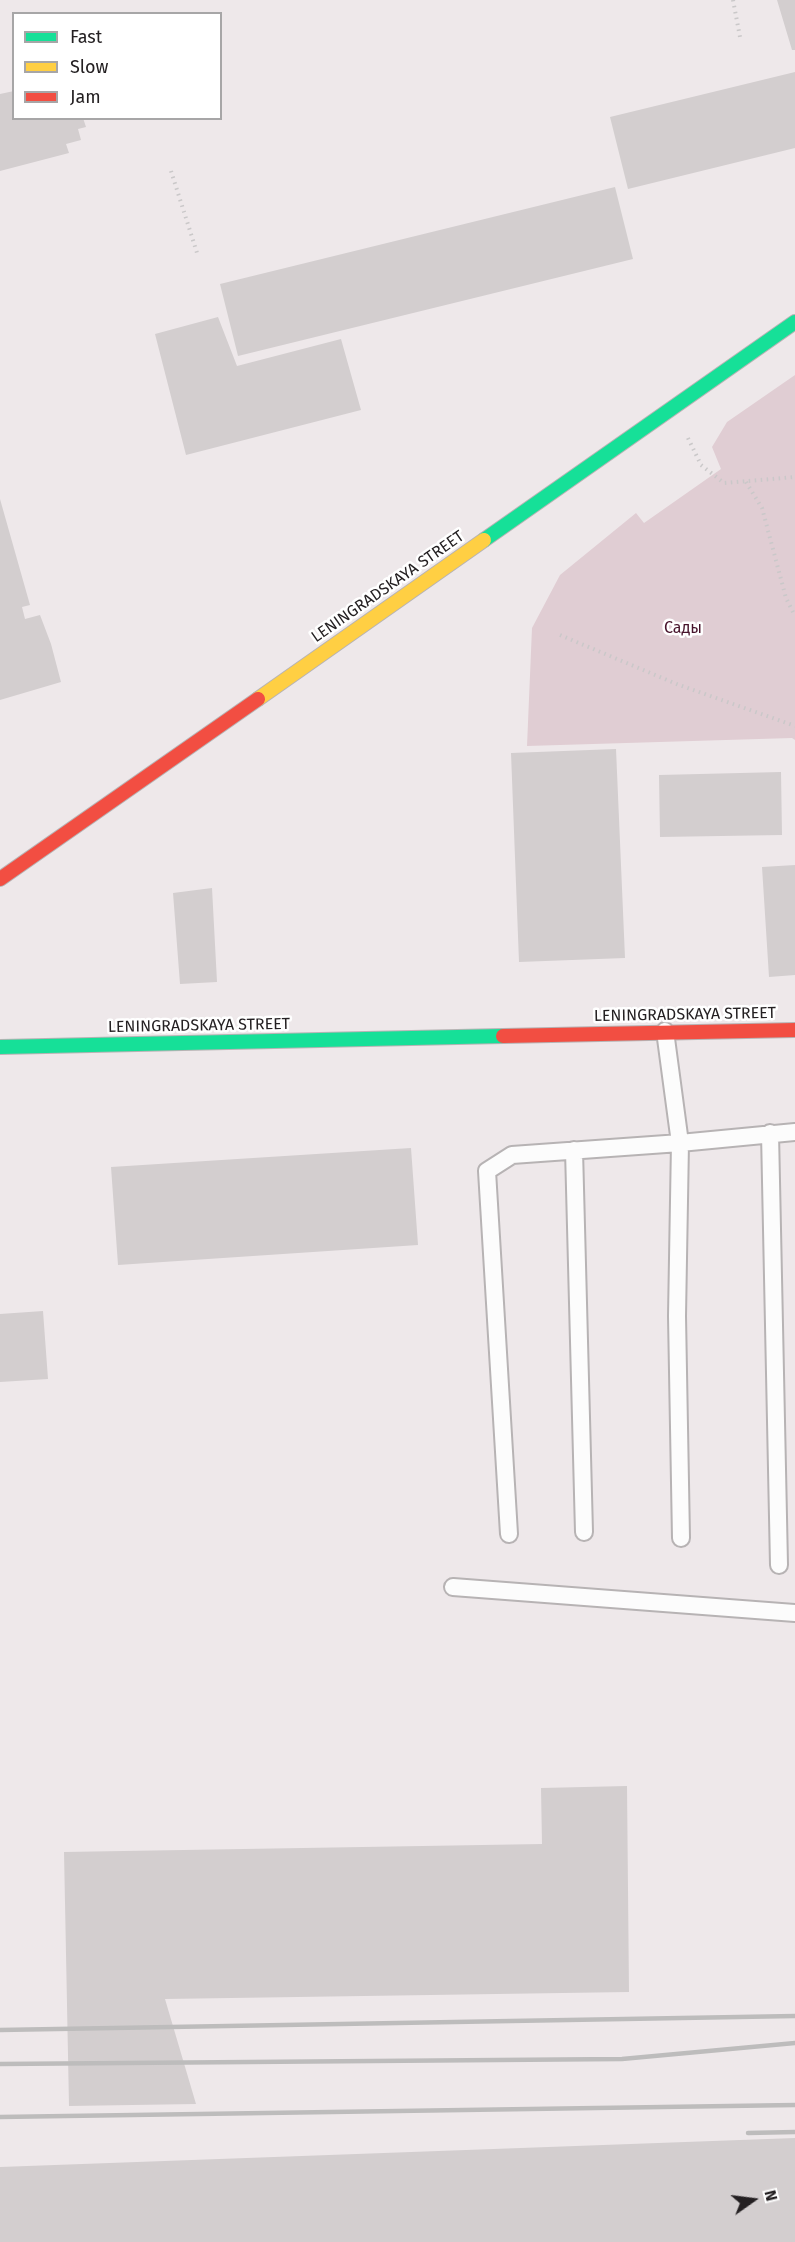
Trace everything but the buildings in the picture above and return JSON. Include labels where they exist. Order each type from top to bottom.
[{"type":"street","name":"LENINGRADSKAYA STREET","points":[[0,879],[795,322]]},
{"type":"street","name":"LENINGRADSKAYA STREET","points":[[0,1047],[795,1030]]},
{"type":"lane","points":[[665,1031],[680,1143],[677,1316],[681,1538]]},
{"type":"lane","points":[[508,1534],[488,1171],[512,1155],[795,1132]]},
{"type":"lane","points":[[770,1133],[779,1565]]},
{"type":"lane","points":[[574,1150],[584,1532]]},
{"type":"lane","points":[[453,1587],[795,1614]]},
{"type":"path","points":[[734,0],[740,37]]},
{"type":"path","points":[[171,171],[198,256]]},
{"type":"path","points":[[674,407],[701,465],[724,483],[795,477]]},
{"type":"path","points":[[746,482],[762,508],[786,598],[795,616]]},
{"type":"path","points":[[560,635],[679,685],[795,726]]},
{"type":"green space","name":"Сады","points":[[795,375],[795,740],[792,738],[527,746],[532,628],[560,575],[636,513],[644,523],[721,469],[712,447],[727,422]]},
{"type":"railway","points":[[0,2030],[795,2016]]},
{"type":"railway","points":[[0,2064],[622,2059],[795,2043]]},
{"type":"railway","points":[[0,2117],[795,2105]]},
{"type":"railway","points":[[748,2133],[795,2132]]},
{"type":"traffic: fast","points":[[484,540],[795,322]]},
{"type":"traffic: fast","points":[[0,1047],[503,1036]]},
{"type":"traffic: slow","points":[[258,699],[484,540]]},
{"type":"traffic: jam","points":[[0,879],[258,699]]},
{"type":"traffic: jam","points":[[503,1036],[795,1030]]}]
